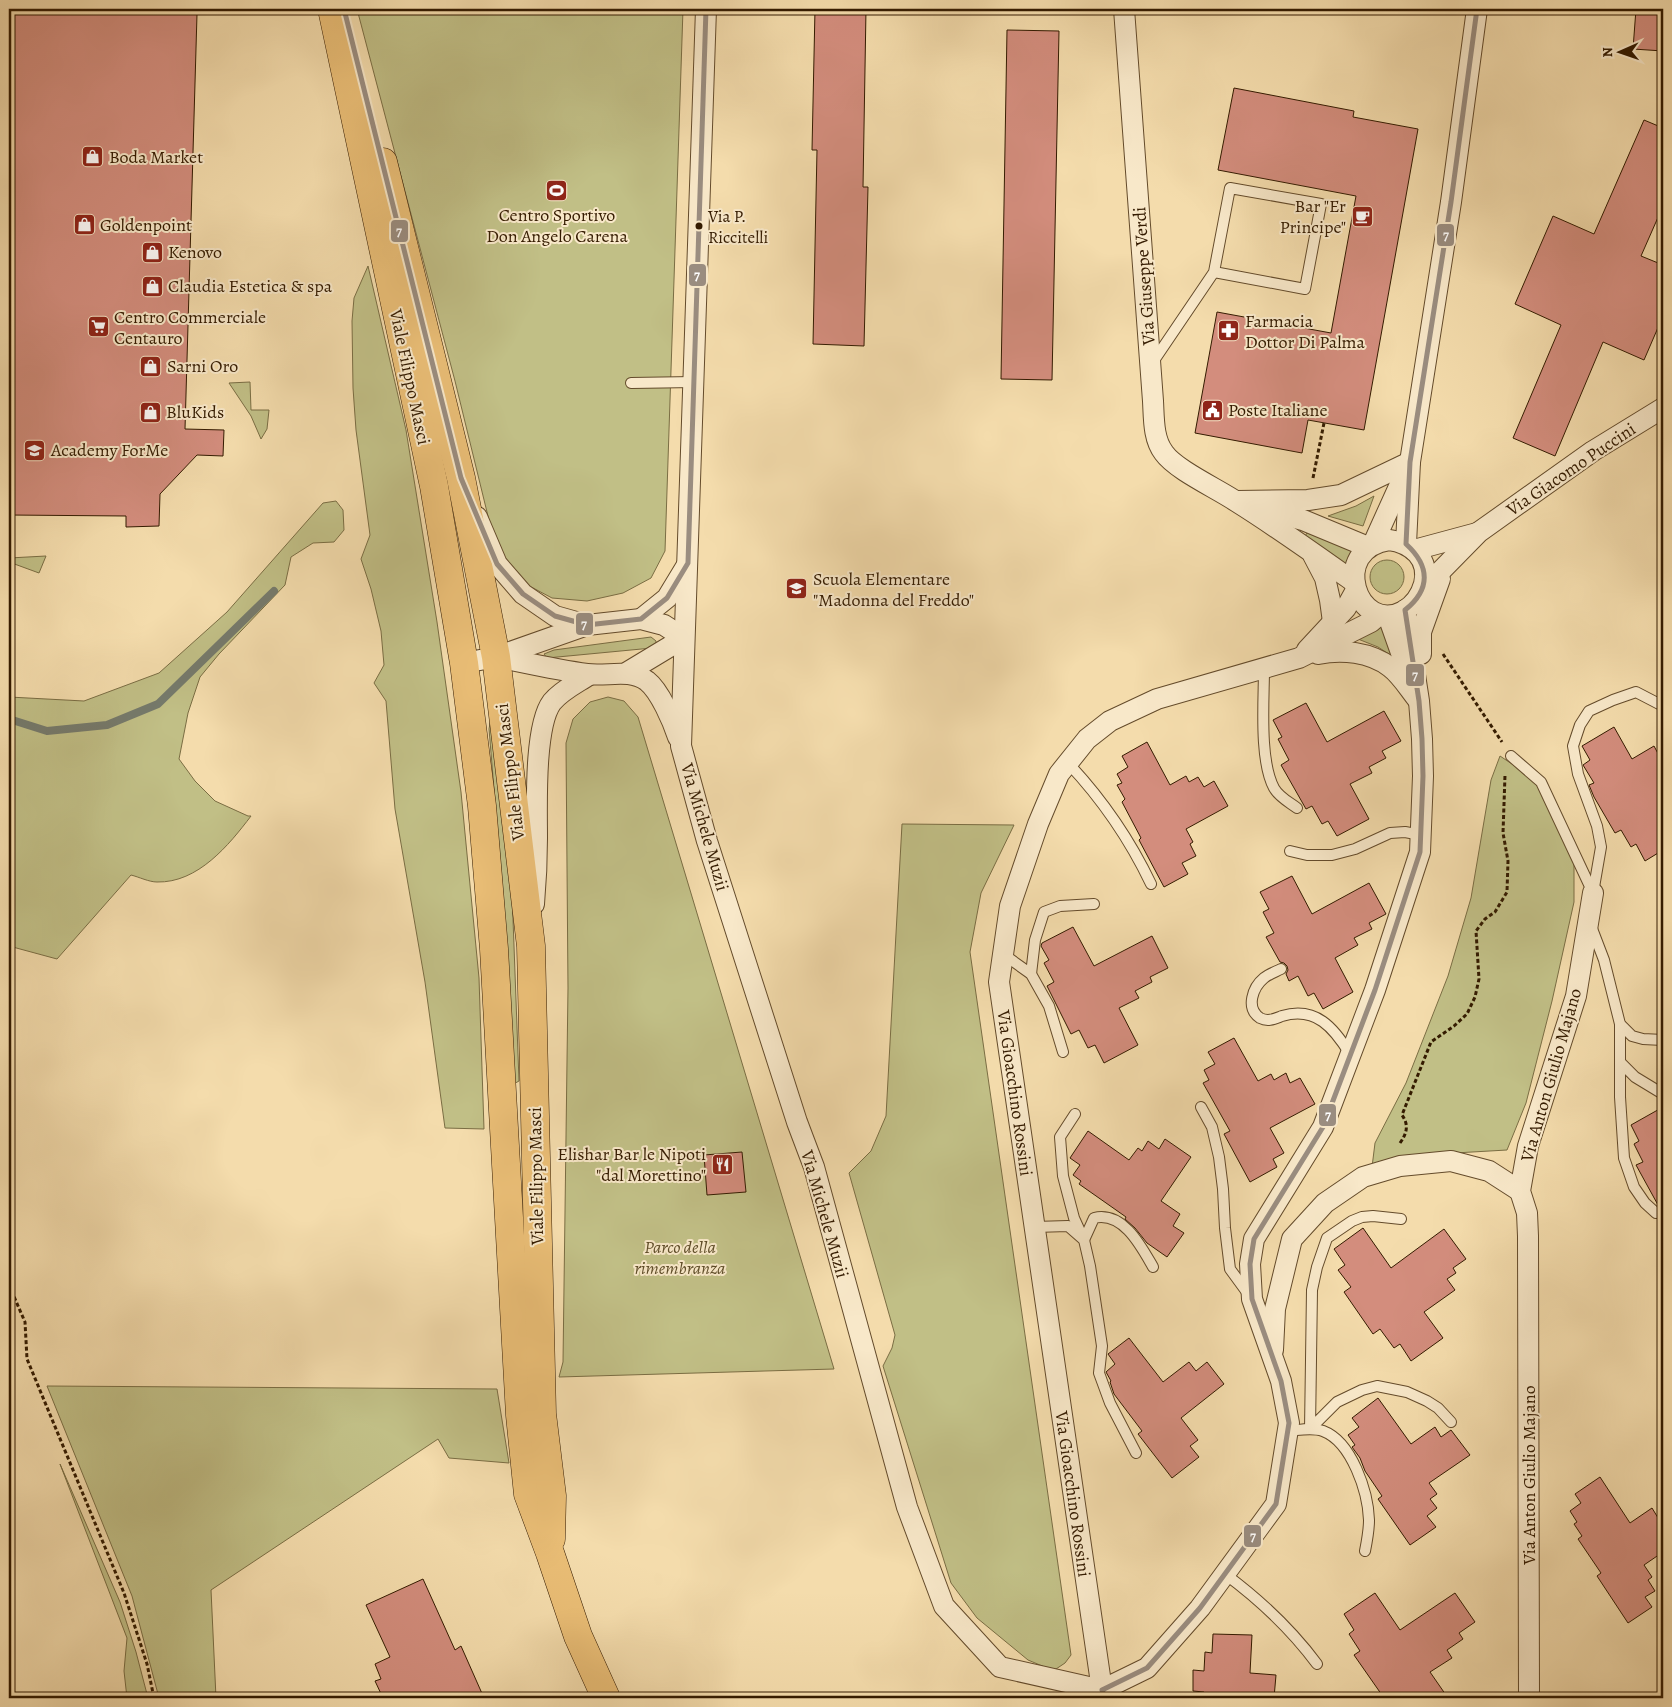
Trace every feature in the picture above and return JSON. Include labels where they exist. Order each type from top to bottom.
[{"type":"main road","name":"Viale Filippo Masci","points":[[332,9],[434,486],[464,663],[482,806],[494,949],[520,1415],[528,1494],[578,1636],[606,1698]]},
{"type":"main road","name":"Viale Filippo Masci","points":[[344,9],[461,478],[496,657],[531,946],[542,1414],[552,1496],[550,1552]]},
{"type":"street","name":"Via Michele Muzii","points":[[706,9],[684,638],[682,746],[707,841],[814,1167],[907,1507],[944,1606],[1000,1667],[1103,1694]]},
{"type":"street","name":"Via Giuseppe Verdi","points":[[1124,9],[1156,437],[1163,452],[1174,463],[1237,501],[1311,551],[1355,586]]},
{"type":"street","points":[[1410,547],[1410,462],[1451,202],[1477,9]]},
{"type":"street","name":"Via Giacomo Puccini","points":[[1422,589],[1479,532],[1593,451],[1663,408]]},
{"type":"street","points":[[1237,501],[1308,500],[1341,495],[1410,462]]},
{"type":"street","points":[[1371,545],[1389,540],[1410,547],[1420,558],[1424,569],[1425,578],[1422,589],[1414,602],[1391,614],[1368,608],[1360,599],[1355,586],[1355,565],[1359,557],[1371,545],[1410,462]]},
{"type":"street","points":[[461,478],[496,564],[523,594],[555,616],[587,625]]},
{"type":"street","name":"Via Giuseppe Verdi","points":[[1237,501],[1303,520],[1371,545]]},
{"type":"street","name":"Via Giacomo Puccini","points":[[1410,547],[1479,532]]},
{"type":"street","name":"Via Giuseppe Verdi","points":[[1311,551],[1325,578],[1332,622]]},
{"type":"street","points":[[641,619],[667,598],[688,563]]},
{"type":"street","points":[[1103,1694],[1146,1668],[1200,1608],[1276,1504],[1289,1423],[1281,1381],[1252,1299],[1250,1264],[1254,1240],[1323,1127],[1375,990],[1420,852],[1423,776],[1419,701],[1421,632],[1444,568]]},
{"type":"street","points":[[1299,658],[1346,608],[1355,586]]},
{"type":"street","points":[[1391,614],[1398,647],[1419,701]]},
{"type":"street","name":"Via Gioacchino Rossini","points":[[1103,1694],[999,982],[1010,906],[1059,774],[1087,739],[1110,721],[1157,699],[1299,658],[1391,614]]},
{"type":"street","points":[[464,663],[496,657],[587,625],[641,619],[664,626],[684,638],[626,673]]},
{"type":"street","points":[[1299,658],[1332,651],[1371,657],[1397,673],[1419,701]]},
{"type":"street","points":[[496,657],[590,675],[626,673],[647,681],[663,702],[682,746]]},
{"type":"street","points":[[531,946],[537,874],[538,761],[546,715],[551,703],[560,693],[590,675]]},
{"type":"street","name":"Via Anton Giulio Majano","points":[[1529,1698],[1528,1236],[1527,1212],[1520,1191],[1528,1146],[1576,996],[1593,893]]},
{"type":"street","points":[[1272,1359],[1275,1309],[1292,1239],[1325,1202],[1363,1177],[1387,1169],[1451,1161],[1489,1171],[1520,1191]]},
{"type":"lane","points":[[1151,365],[1214,272],[1230,188],[1321,204],[1304,289],[1214,272]]},
{"type":"lane","points":[[631,383],[694,382]]},
{"type":"lane","points":[[1264,668],[1264,723],[1267,768],[1275,788],[1283,798],[1297,808]]},
{"type":"lane","points":[[1593,893],[1601,847],[1597,826],[1578,774],[1573,746],[1580,725],[1590,711],[1612,700],[1636,692],[1663,706]]},
{"type":"lane","points":[[1511,756],[1540,782],[1593,893]]},
{"type":"lane","points":[[1068,763],[1091,788],[1139,858],[1151,884]]},
{"type":"lane","points":[[1290,851],[1307,856],[1332,855],[1355,849],[1390,833],[1406,832],[1421,835]]},
{"type":"lane","points":[[1031,974],[1034,940],[1044,912],[1060,906],[1094,904]]},
{"type":"lane","points":[[1589,921],[1604,960],[1620,1024],[1620,1097],[1624,1158],[1634,1187],[1645,1204],[1656,1213]]},
{"type":"lane","points":[[1003,954],[1031,974],[1048,1006],[1063,1052]]},
{"type":"lane","points":[[1281,969],[1264,978],[1255,987],[1251,1001],[1254,1012],[1261,1018],[1272,1020],[1283,1016],[1304,1014],[1322,1020],[1338,1034],[1350,1055]]},
{"type":"lane","points":[[1620,1024],[1632,1036],[1643,1039],[1663,1040]]},
{"type":"lane","points":[[1620,1062],[1635,1077],[1663,1094]]},
{"type":"lane","points":[[1201,1107],[1212,1127],[1219,1157],[1224,1189],[1225,1228],[1230,1268],[1252,1299]]},
{"type":"lane","points":[[1075,1114],[1060,1137],[1063,1176],[1074,1218],[1084,1240],[1090,1266],[1102,1346],[1099,1373],[1110,1403],[1136,1453]]},
{"type":"lane","points":[[1084,1240],[1094,1218],[1102,1216],[1118,1221],[1140,1244],[1153,1267]]},
{"type":"lane","points":[[1310,1429],[1312,1290],[1317,1267],[1327,1238],[1352,1221],[1362,1217],[1373,1216],[1401,1219]]},
{"type":"lane","points":[[1034,1227],[1068,1226],[1084,1240]]},
{"type":"lane","points":[[1310,1429],[1337,1402],[1362,1390],[1377,1386],[1407,1392],[1427,1401],[1438,1408],[1451,1422]]},
{"type":"lane","points":[[1288,1431],[1310,1429],[1324,1431],[1339,1442],[1350,1457],[1359,1476],[1366,1500],[1369,1520],[1365,1551]]},
{"type":"lane","points":[[1225,1574],[1250,1592],[1291,1631],[1317,1664]]},
{"type":"path","points":[[1311,483],[1324,423]]},
{"type":"path","points":[[1387,1169],[1395,1149],[1406,1134],[1407,1122],[1402,1115],[1431,1042],[1467,1014],[1475,997],[1479,979],[1476,932],[1485,919],[1495,912],[1507,892],[1508,861],[1503,834],[1502,808],[1504,779],[1511,756],[1424,624]]},
{"type":"path","points":[[9,1285],[25,1322],[27,1359],[124,1593],[147,1664],[154,1698]]},
{"type":"green space","points":[[357,9],[683,9],[665,551],[651,578],[623,593],[587,601],[552,598],[518,580],[497,553],[455,381]]},
{"type":"green space","points":[[368,266],[406,430],[437,622],[461,792],[479,978],[484,1129],[445,1128],[425,982],[395,809],[386,701],[374,683],[384,665],[381,631],[371,589],[361,559],[370,535],[356,430],[352,321],[354,298]]},
{"type":"green space","points":[[250,382],[251,410],[269,410],[267,429],[261,439],[251,416],[229,383]]},
{"type":"green space","points":[[1374,496],[1363,526],[1328,516],[1356,506]]},
{"type":"green space","points":[[336,501],[343,510],[344,530],[334,542],[313,543],[291,557],[285,585],[219,654],[200,677],[188,713],[179,759],[195,781],[215,801],[251,816],[222,850],[199,869],[186,876],[172,881],[157,882],[131,875],[57,959],[9,946],[9,697],[84,701],[159,673],[227,612],[323,503]]},
{"type":"green space","points":[[1307,533],[1354,549],[1348,568],[1305,536]]},
{"type":"green space","points":[[46,556],[39,573],[9,562],[9,558]]},
{"type":"green space","points":[[1387,560],[1394,561],[1399,565],[1403,570],[1403,584],[1399,589],[1394,593],[1387,594],[1380,593],[1375,589],[1371,584],[1370,577],[1371,570],[1375,565],[1380,561]]},
{"type":"green space","points":[[1381,627],[1398,660],[1378,647],[1358,639]]},
{"type":"green space","points":[[651,637],[656,641],[652,648],[547,658],[544,654],[554,650]]},
{"type":"green space","name":"Parco della rimembranza","points":[[608,697],[624,701],[638,717],[834,1369],[559,1377],[563,1362],[568,988],[566,743],[573,719],[590,702]]},
{"type":"green space","points":[[492,712],[512,892],[519,1081],[510,1086],[504,908],[489,729]]},
{"type":"green space","points":[[1500,756],[1521,770],[1538,785],[1574,863],[1574,902],[1552,1001],[1526,1103],[1507,1150],[1420,1155],[1372,1167],[1375,1143],[1406,1083],[1448,976],[1471,898],[1491,780]]},
{"type":"green space","points":[[902,824],[1014,825],[981,893],[970,952],[1071,1655],[1065,1663],[1056,1669],[1047,1668],[1028,1660],[977,1618],[951,1583],[883,1366],[892,1348],[895,1335],[849,1173],[871,1151],[886,1116]]},
{"type":"green space","points":[[47,1386],[497,1389],[509,1463],[449,1458],[438,1439],[211,1590],[216,1698],[159,1698],[132,1596]]},
{"type":"green space","points":[[60,1464],[120,1602],[148,1698],[127,1698],[124,1671],[127,1638]]},
{"type":"building","name":"Centro Commerciale Centauro","points":[[9,9],[197,14],[185,429],[224,430],[223,456],[197,455],[160,494],[159,526],[126,527],[126,516],[9,515]]},
{"type":"building","points":[[815,9],[866,9],[863,187],[868,187],[864,346],[813,344],[817,150],[812,150]]},
{"type":"building","points":[[1636,9],[1663,9],[1663,51],[1633,49]]},
{"type":"building","points":[[1007,30],[1059,31],[1052,380],[1001,379]]},
{"type":"building","points":[[1234,88],[1354,111],[1353,117],[1418,129],[1364,430],[1308,420],[1302,453],[1195,433],[1217,312],[1331,333],[1356,196],[1218,170]]},
{"type":"building","points":[[1644,120],[1663,128],[1663,206],[1641,256],[1663,265],[1663,316],[1644,360],[1603,342],[1555,456],[1513,438],[1561,325],[1515,304],[1553,216],[1594,234]]},
{"type":"building","points":[[1306,703],[1327,742],[1384,711],[1401,741],[1382,751],[1386,758],[1369,767],[1372,773],[1350,784],[1369,819],[1337,836],[1328,821],[1322,824],[1312,806],[1306,809],[1281,765],[1289,760],[1278,739],[1282,737],[1273,720]]},
{"type":"building","points":[[1614,727],[1632,759],[1654,746],[1663,763],[1663,850],[1645,861],[1636,844],[1631,847],[1621,830],[1615,833],[1594,797],[1589,785],[1594,783],[1583,765],[1590,760],[1582,746]]},
{"type":"building","points":[[1147,742],[1170,785],[1186,776],[1189,782],[1198,777],[1204,787],[1214,781],[1228,806],[1186,829],[1193,842],[1190,844],[1196,856],[1182,863],[1188,874],[1164,887],[1139,840],[1141,838],[1122,802],[1125,799],[1117,785],[1122,783],[1117,774],[1128,767],[1122,756]]},
{"type":"building","points":[[1292,876],[1312,914],[1369,883],[1386,914],[1369,923],[1372,929],[1354,938],[1358,945],[1335,958],[1353,992],[1323,1009],[1314,993],[1308,996],[1298,976],[1289,981],[1286,974],[1287,966],[1280,962],[1266,937],[1274,933],[1263,912],[1269,909],[1260,892]]},
{"type":"building","points":[[1073,927],[1094,966],[1152,936],[1168,968],[1150,977],[1152,982],[1135,991],[1139,998],[1119,1008],[1138,1045],[1104,1063],[1095,1045],[1088,1048],[1079,1030],[1071,1034],[1047,986],[1054,982],[1044,963],[1049,960],[1041,946],[1042,943]]},
{"type":"building","points":[[1234,1038],[1258,1081],[1271,1074],[1274,1080],[1286,1073],[1290,1083],[1300,1078],[1315,1104],[1270,1128],[1284,1153],[1273,1159],[1277,1167],[1250,1182],[1224,1134],[1230,1131],[1203,1083],[1209,1080],[1204,1070],[1215,1064],[1208,1052]]},
{"type":"building","points":[[1663,1107],[1663,1216],[1662,1210],[1636,1165],[1643,1162],[1634,1144],[1639,1141],[1631,1125]]},
{"type":"building","points":[[1088,1131],[1129,1160],[1138,1148],[1142,1151],[1148,1141],[1159,1149],[1165,1139],[1191,1157],[1161,1201],[1180,1214],[1173,1226],[1184,1233],[1167,1257],[1147,1243],[1125,1219],[1126,1217],[1079,1184],[1081,1181],[1073,1175],[1080,1165],[1070,1158]]},
{"type":"building","points":[[742,1152],[746,1192],[707,1195],[704,1155]]},
{"type":"building","points":[[1363,1228],[1391,1268],[1444,1229],[1466,1259],[1453,1268],[1456,1273],[1447,1279],[1455,1290],[1424,1312],[1443,1338],[1411,1361],[1400,1344],[1394,1348],[1380,1329],[1373,1334],[1344,1292],[1351,1287],[1338,1270],[1345,1265],[1334,1249]]},
{"type":"building","points":[[1129,1338],[1163,1382],[1189,1362],[1196,1371],[1207,1362],[1224,1384],[1181,1418],[1198,1440],[1190,1446],[1199,1457],[1172,1478],[1138,1434],[1142,1431],[1114,1394],[1111,1381],[1106,1372],[1115,1364],[1108,1354]]},
{"type":"building","points":[[1378,1398],[1411,1444],[1435,1427],[1441,1437],[1451,1430],[1470,1455],[1429,1483],[1437,1494],[1430,1499],[1437,1508],[1427,1516],[1436,1527],[1410,1545],[1378,1499],[1382,1496],[1365,1471],[1360,1458],[1352,1447],[1355,1445],[1348,1435],[1359,1427],[1352,1418]]},
{"type":"building","points":[[1600,1477],[1630,1523],[1652,1508],[1663,1526],[1663,1552],[1644,1565],[1652,1577],[1648,1580],[1655,1591],[1645,1597],[1652,1607],[1628,1623],[1597,1576],[1601,1573],[1578,1539],[1582,1536],[1574,1524],[1577,1522],[1570,1511],[1581,1503],[1575,1494]]},
{"type":"building","points":[[423,1579],[455,1650],[461,1646],[484,1698],[383,1698],[375,1681],[381,1679],[375,1664],[390,1657],[366,1605]]},
{"type":"building","points":[[1375,1593],[1400,1630],[1455,1593],[1475,1622],[1459,1633],[1463,1639],[1447,1650],[1452,1658],[1430,1672],[1448,1698],[1384,1698],[1354,1655],[1360,1651],[1349,1634],[1354,1630],[1344,1614]]},
{"type":"building","points":[[1213,1634],[1252,1635],[1250,1673],[1276,1675],[1274,1698],[1203,1698],[1204,1692],[1193,1691],[1193,1670],[1204,1671],[1205,1652],[1212,1653]]},
{"type":"waterway","points":[[9,719],[47,731],[107,725],[158,704],[274,591]]},
{"type":"transit line","name":"7","points":[[344,9],[461,478],[497,564],[523,594],[555,616],[587,625],[641,619],[667,598],[688,563],[706,9]]},
{"type":"transit line","name":"7","points":[[1105,1698],[1102,1690],[1147,1668],[1200,1608],[1276,1504],[1289,1423],[1281,1381],[1252,1299],[1250,1264],[1254,1239],[1323,1127],[1375,990],[1420,852],[1423,776],[1422,739],[1419,701],[1405,610],[1420,594],[1424,577],[1420,561],[1406,544],[1410,462],[1451,202],[1477,9]]},
{"type":"place","name":"Boda Market","points":[[93,157]]},
{"type":"place","name":"Centro Sportivo Don Angelo Carena","points":[[557,190]]},
{"type":"place","name":"Bar \"Er Principe\"","points":[[1362,216]]},
{"type":"place","name":"Goldenpoint","points":[[84,225]]},
{"type":"place","name":"Via P. Riccitelli","points":[[699,226]]},
{"type":"place","name":"Kenovo","points":[[152,252]]},
{"type":"place","name":"Claudia Estetica & spa","points":[[152,286]]},
{"type":"place","name":"Centro Commerciale Centauro","points":[[98,327]]},
{"type":"place","name":"Farmacia Dottor Di Palma","points":[[1229,331]]},
{"type":"place","name":"Sarni Oro","points":[[151,366]]},
{"type":"place","name":"Poste Italiane","points":[[1212,410]]},
{"type":"place","name":"BluKids","points":[[150,412]]},
{"type":"place","name":"Academy ForMe","points":[[35,450]]},
{"type":"place","name":"Scuola Elementare \"Madonna del Freddo\"","points":[[797,589]]},
{"type":"place","name":"Elishar Bar le Nipoti \"dal Morettino\"","points":[[722,1164]]}]
